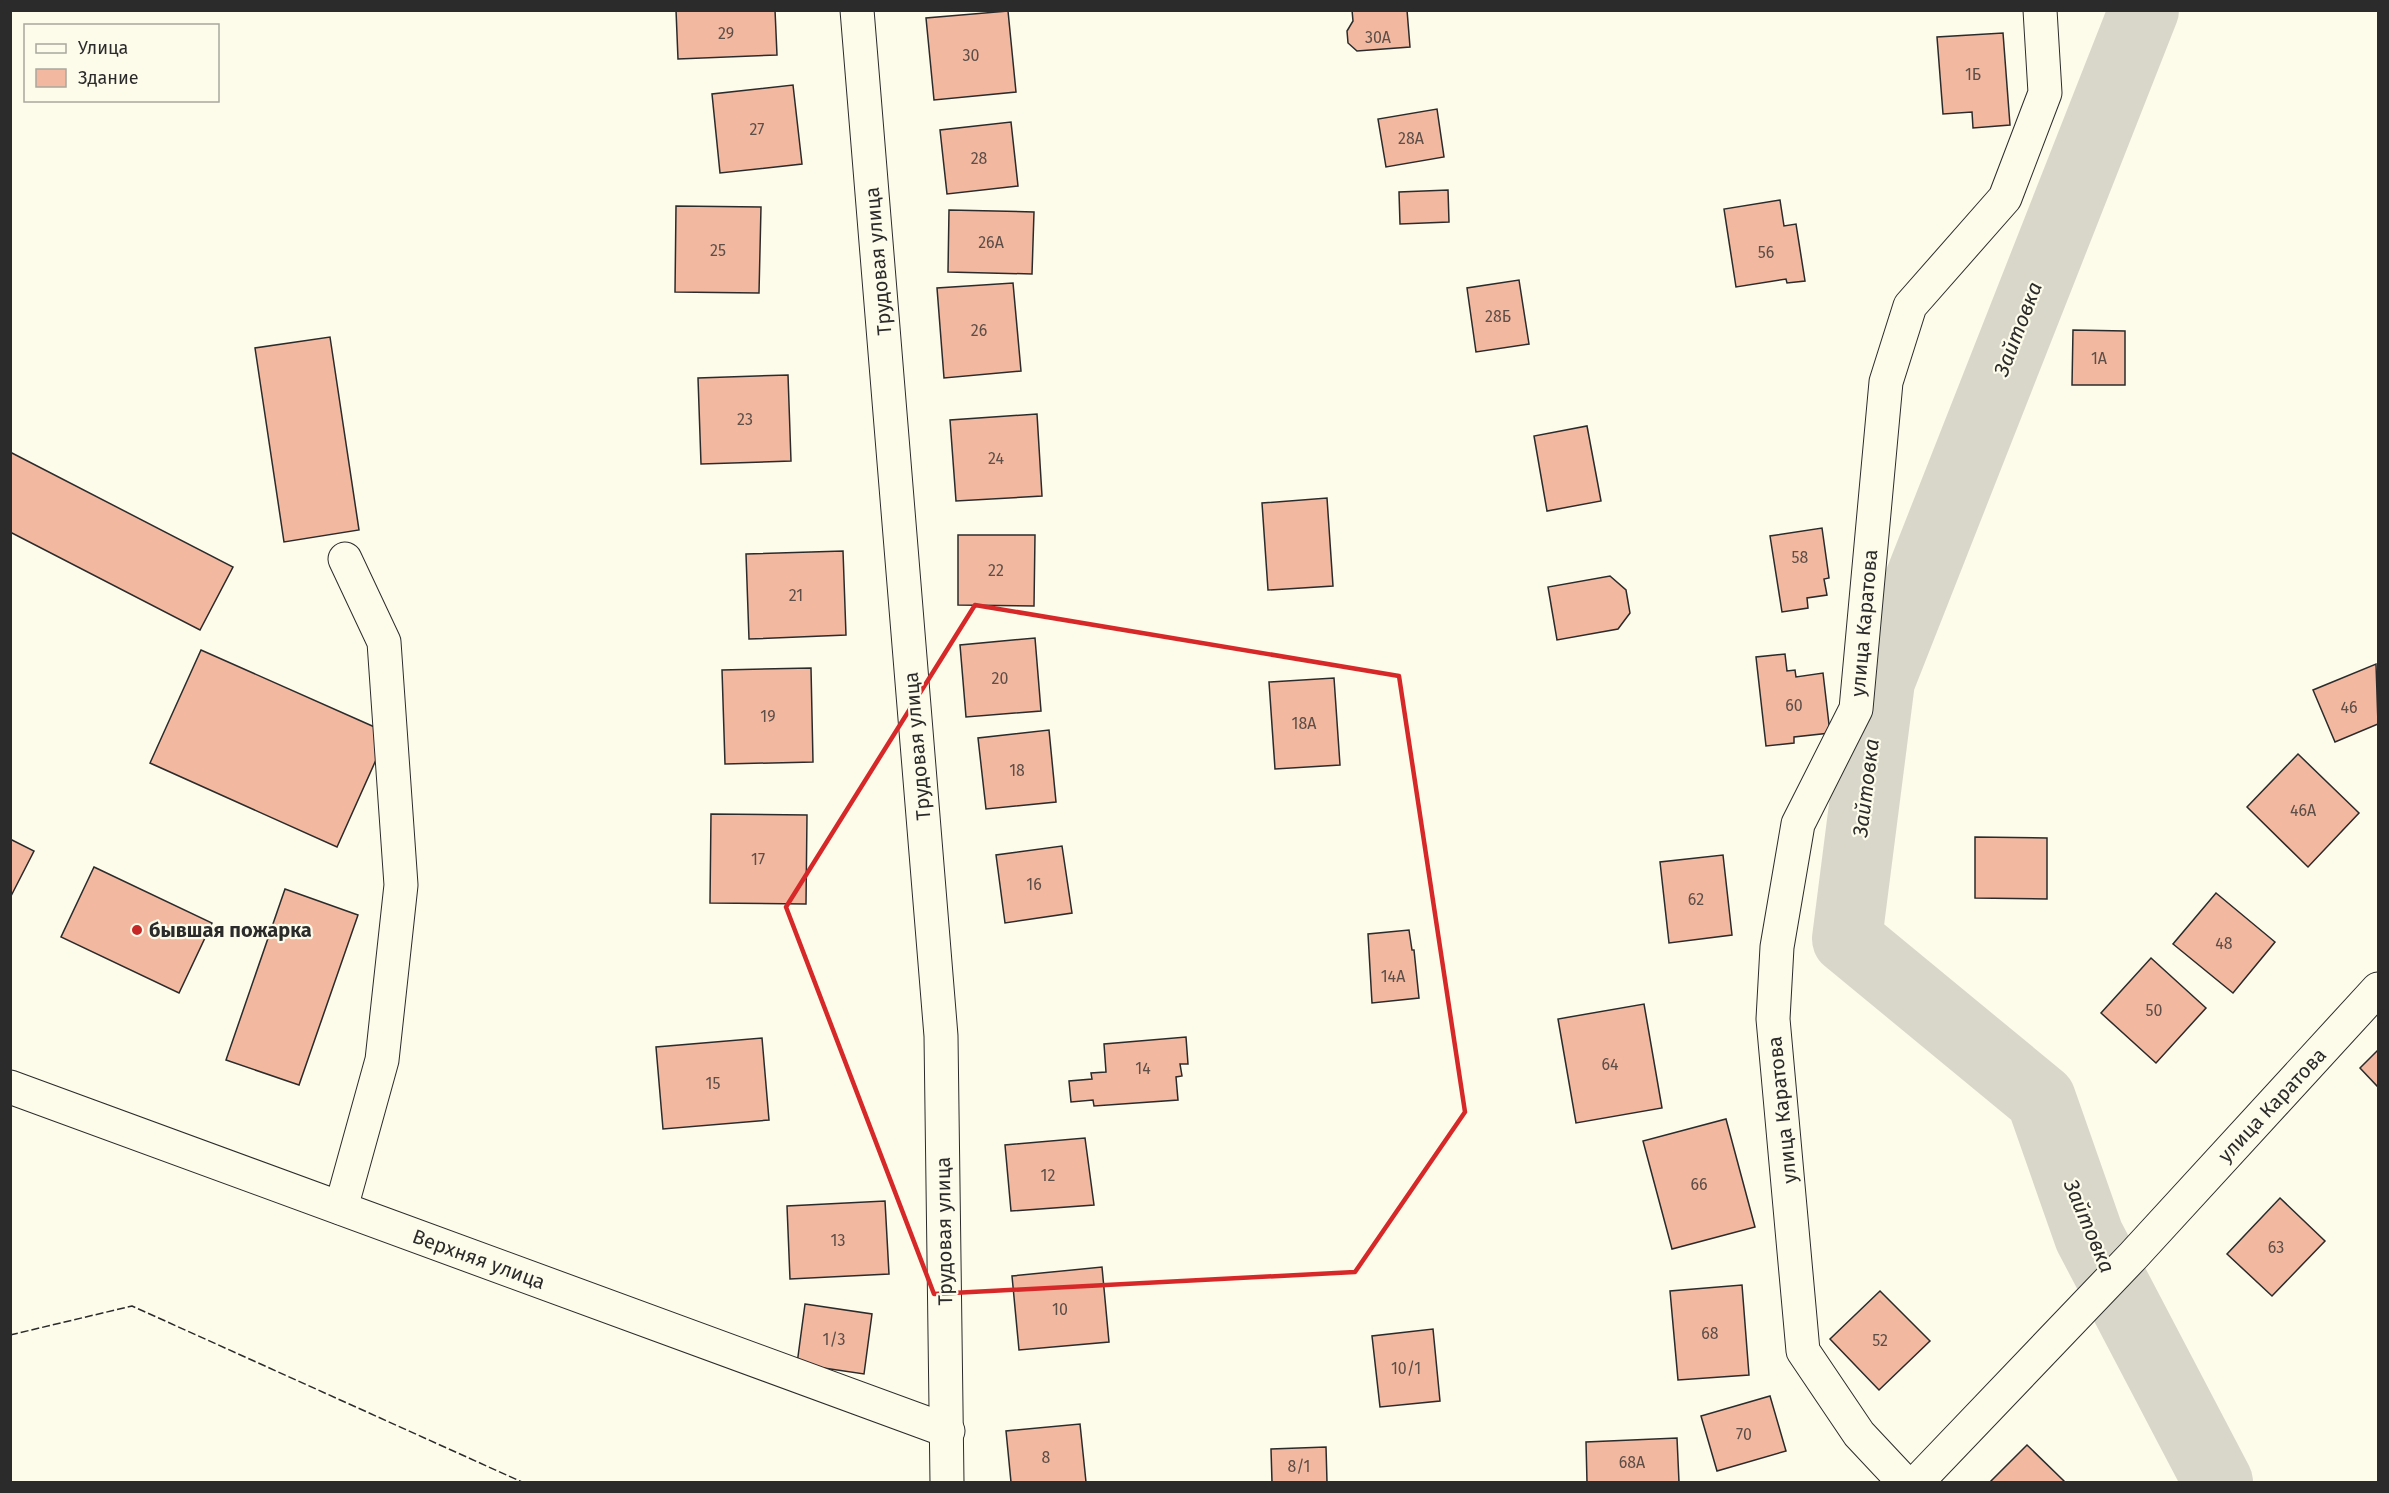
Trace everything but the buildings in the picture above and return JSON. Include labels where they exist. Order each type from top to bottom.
[{"type":"street","name":"Трудовая улица","points":[[857,10],[941,1036],[947,1482]]},
{"type":"street","name":"улица Каратова","points":[[1904,1482],[1859,1434],[1803,1351],[1773,1019],[1778,947],[1798,824],[1856,709],[1886,382],[1910,306],[2005,198],[2045,93],[2040,10]]},
{"type":"street","points":[[341,1208],[382,1060],[401,885],[384,642],[345,559]]},
{"type":"street","name":"улица Каратова","points":[[1917,1482],[2133,1256],[2379,989]]},
{"type":"street","name":"Верхняя улица","points":[[10,1087],[948,1431]]},
{"type":"highlighted area","points":[[975,605],[1399,676],[1465,1112],[1355,1272],[934,1294],[786,907]]},
{"type":"waterway","name":"Зайтовка","points":[[2144,10],[1880,681],[1847,939],[2041,1099],[2089,1236],[2218,1482]]},
{"type":"fence","points":[[10,1335],[132,1306],[522,1482]]},
{"type":"place","name":"бывшая пожарка","points":[[137,930]]}]
